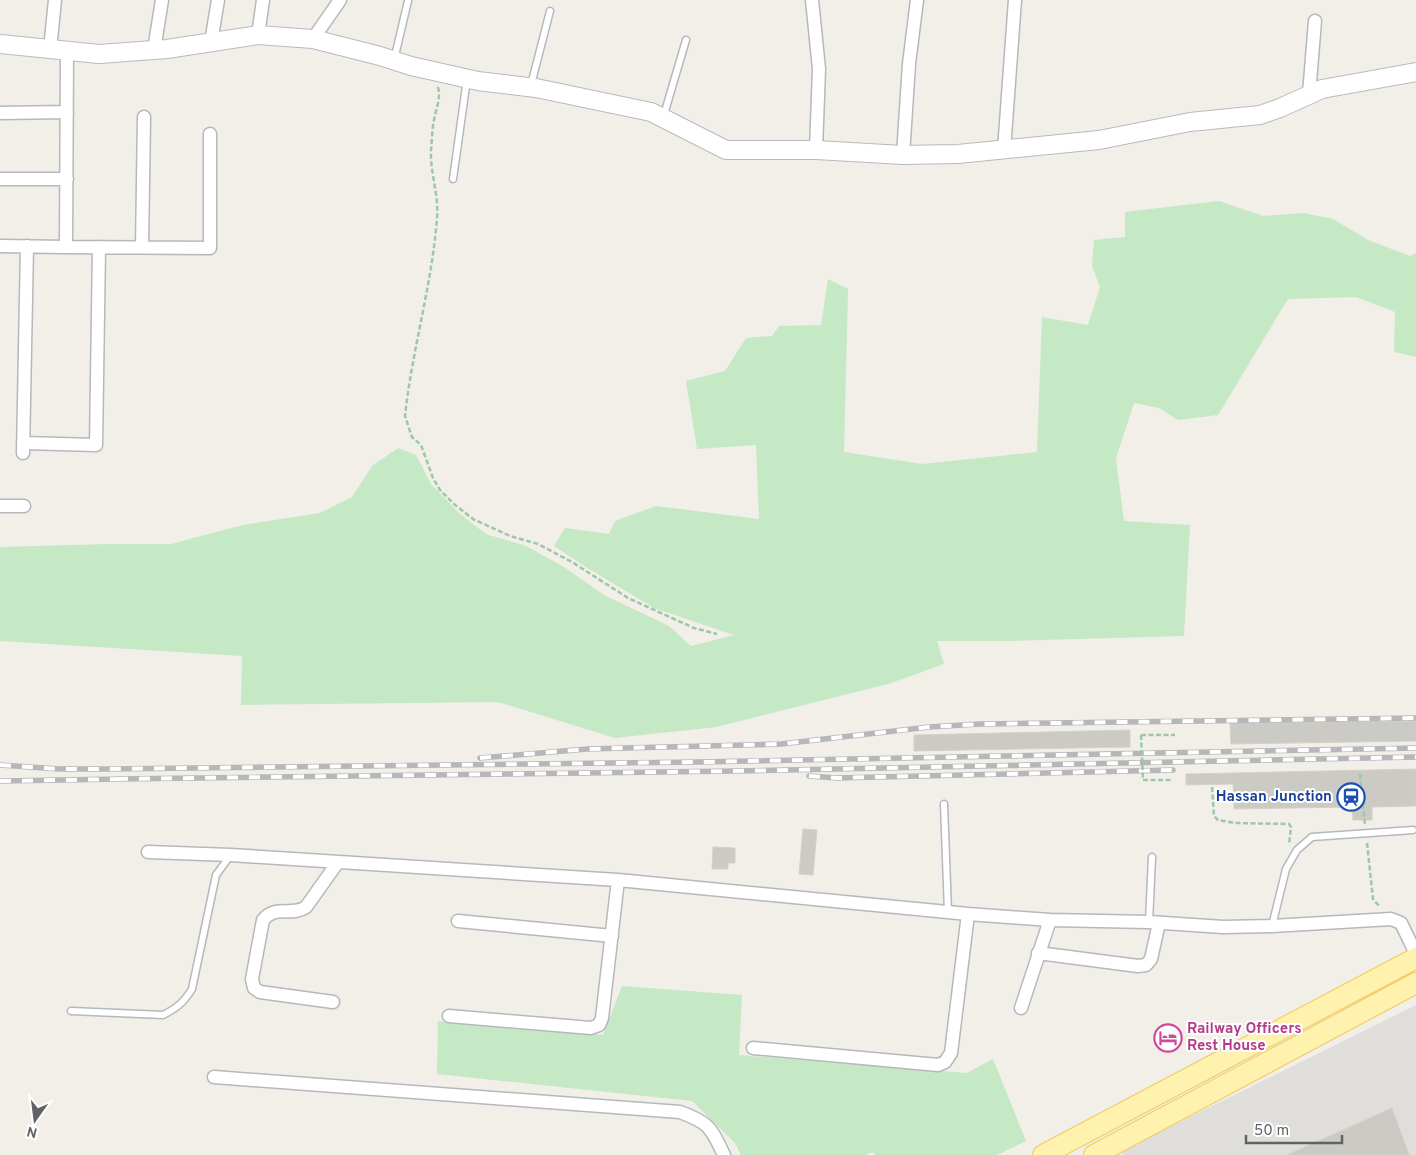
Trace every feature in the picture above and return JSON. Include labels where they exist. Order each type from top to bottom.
[{"type":"main road","points":[[1043,1155],[1416,958]]},
{"type":"main road","points":[[1105,1152],[1130,1136],[1416,983]]},
{"type":"main road","points":[[1120,1115],[1130,1136]]},
{"type":"street","points":[[55,0],[67,112],[66,247]]},
{"type":"street","points":[[154,50],[162,0]]},
{"type":"street","points":[[211,42],[218,0]]},
{"type":"street","points":[[258,35],[263,0]]},
{"type":"street","points":[[313,39],[340,0]]},
{"type":"street","points":[[812,0],[819,69],[816,150]]},
{"type":"street","points":[[903,155],[909,64],[917,0]]},
{"type":"street","points":[[1004,150],[1014,0]]},
{"type":"street","points":[[1309,94],[1315,21]]},
{"type":"street","points":[[0,44],[99,54],[154,50],[258,35],[313,39],[467,79],[530,87],[651,112],[726,150],[816,150],[903,155],[958,154],[1099,140],[1190,122],[1260,115],[1330,87],[1416,72]]},
{"type":"street","points":[[0,113],[67,112]]},
{"type":"street","points":[[142,247],[144,117]]},
{"type":"street","points":[[0,246],[210,248],[210,134]]},
{"type":"street","points":[[0,179],[67,179]]},
{"type":"street","points":[[27,246],[23,448],[96,445],[99,247]]},
{"type":"street","points":[[0,506],[24,506]]},
{"type":"street","points":[[148,852],[230,855],[618,880],[968,914],[1050,920],[1154,922],[1223,927],[1391,919],[1401,923],[1416,954]]},
{"type":"street","points":[[332,1002],[260,992],[254,988],[252,979],[263,920],[268,914],[276,911],[300,911],[306,907],[338,862]]},
{"type":"street","points":[[449,1016],[591,1028],[599,1025],[602,1018],[618,880]]},
{"type":"street","points":[[753,1048],[938,1065],[946,1062],[951,1053],[968,914]]},
{"type":"street","points":[[1021,1008],[1050,920]]},
{"type":"street","points":[[458,921],[612,936]]},
{"type":"street","points":[[1038,953],[1138,966],[1146,965],[1151,959],[1154,922]]},
{"type":"street","points":[[214,1077],[680,1112],[700,1119],[712,1132],[724,1155]]},
{"type":"lane","points":[[394,61],[408,1]]},
{"type":"lane","points":[[530,87],[550,12]]},
{"type":"lane","points":[[663,118],[686,40]]},
{"type":"lane","points":[[453,179],[467,79]]},
{"type":"lane","points":[[944,804],[948,912]]},
{"type":"lane","points":[[1272,926],[1286,869],[1297,850],[1312,836],[1413,830]]},
{"type":"lane","points":[[71,1012],[163,1015],[175,1009],[184,1001],[192,989],[216,875],[230,855]]},
{"type":"lane","points":[[1152,857],[1154,922]]},
{"type":"path","points":[[434,71],[440,93],[434,122],[431,152],[432,175],[438,197],[437,217],[432,263],[406,402],[405,416],[412,437],[422,445],[433,478],[440,490],[473,519],[510,536],[538,544],[572,562],[628,598],[694,628],[717,634]]},
{"type":"path","points":[[1173,780],[1143,780],[1141,735],[1175,735]]},
{"type":"path","points":[[1360,774],[1373,899],[1391,919]]},
{"type":"path","points":[[1212,787],[1214,816],[1218,820],[1234,823],[1289,824],[1291,827],[1288,848]]},
{"type":"shaded area","points":[[1416,1005],[1416,1155],[1123,1155],[1121,1151]]},
{"type":"green space","points":[[1219,201],[1263,216],[1304,213],[1333,219],[1368,240],[1410,256],[1416,253],[1416,357],[1394,352],[1395,312],[1356,297],[1288,299],[1218,415],[1178,420],[1159,408],[1134,403],[1116,458],[1124,521],[1190,525],[1184,636],[937,641],[944,664],[888,684],[716,727],[615,738],[498,702],[241,705],[242,656],[0,641],[0,547],[171,544],[243,525],[320,513],[352,497],[372,466],[398,448],[416,455],[431,484],[460,514],[486,534],[526,546],[564,567],[604,595],[669,626],[691,646],[734,635],[654,608],[554,546],[565,528],[609,534],[615,521],[656,506],[759,519],[756,445],[697,449],[686,381],[725,371],[746,338],[772,336],[779,326],[821,325],[828,279],[848,289],[844,452],[922,464],[1037,452],[1042,317],[1088,325],[1100,287],[1092,266],[1094,240],[1125,237],[1125,212]]},
{"type":"green space","points":[[622,986],[742,995],[739,1055],[967,1073],[993,1059],[1026,1141],[997,1155],[875,1155],[873,1152],[866,1155],[741,1155],[735,1143],[692,1101],[437,1074],[438,1021],[603,1035]]},
{"type":"building","points":[[1416,721],[1416,741],[1231,744],[1230,723]]},
{"type":"building","points":[[1130,730],[1130,747],[914,751],[914,735]]},
{"type":"building","points":[[1416,769],[1416,806],[1372,807],[1372,820],[1353,820],[1352,807],[1234,809],[1233,784],[1186,785],[1186,774]]},
{"type":"building","points":[[803,829],[817,830],[813,875],[799,874]]},
{"type":"building","points":[[713,847],[735,848],[735,863],[728,863],[728,869],[712,869]]},
{"type":"building","points":[[1392,1108],[1409,1155],[1287,1155]]},
{"type":"railway","points":[[480,758],[587,749],[781,744],[929,727],[980,724],[1416,718]]},
{"type":"railway","points":[[0,765],[59,769],[110,769],[699,762],[1416,748]]},
{"type":"railway","points":[[117,779],[736,771],[1416,757]]},
{"type":"railway","points":[[809,776],[837,778],[1173,770]]},
{"type":"railway","points":[[0,781],[122,779]]},
{"type":"place","name":"Hassan Junction","points":[[1351,797]]},
{"type":"place","name":"Railway Officers Rest House","points":[[1168,1038]]}]
